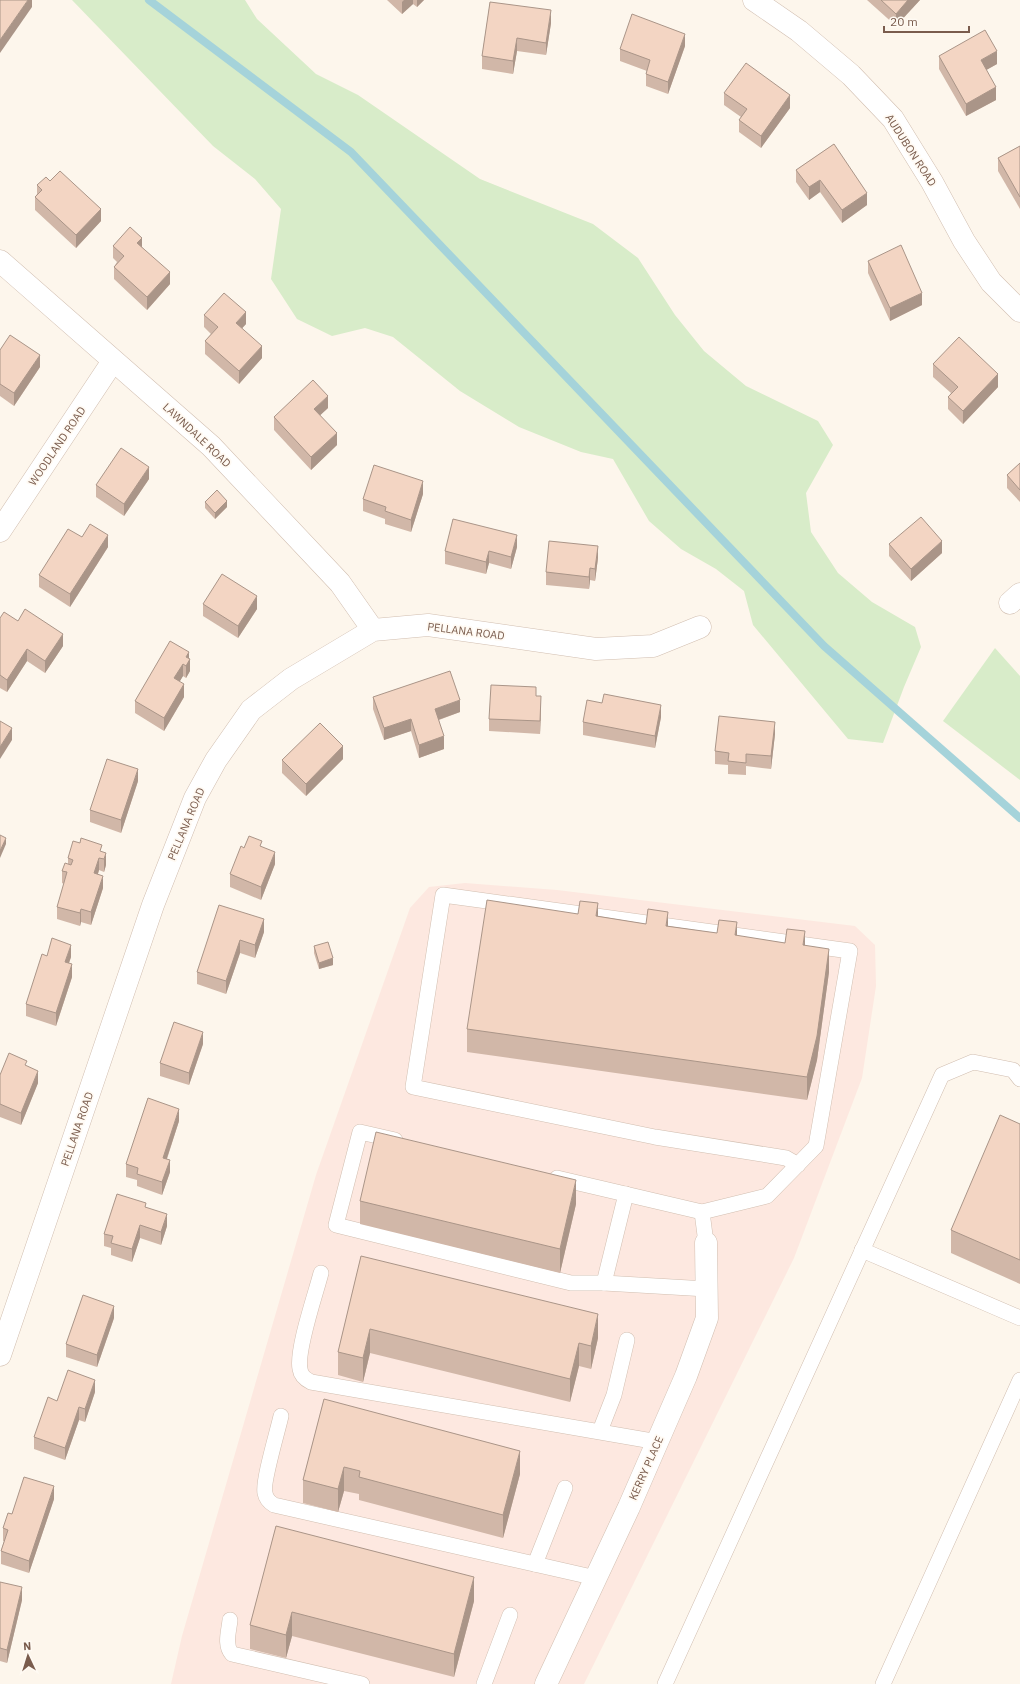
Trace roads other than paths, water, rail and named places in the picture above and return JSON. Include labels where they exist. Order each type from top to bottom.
[{"type":"street","name":"AUDUBON ROAD","points":[[754,0],[799,32],[851,75],[893,119],[932,182],[964,241],[992,282],[1020,311]]},
{"type":"street","name":"LAWNDALE ROAD","points":[[0,261],[211,446],[340,583],[373,630]]},
{"type":"street","name":"WOODLAND ROAD","points":[[0,531],[113,361]]},
{"type":"street","name":"PELLANA ROAD","points":[[0,1355],[5,1321],[153,905],[195,798],[216,760],[251,710],[291,679],[373,630],[428,625],[596,649],[653,646],[700,627]]},
{"type":"street","name":"KERRY PLACE","points":[[546,1684],[658,1442],[686,1376],[707,1318],[706,1243]]},
{"type":"lane","points":[[542,1174],[702,1212],[766,1196],[798,1165],[816,1146],[850,951],[443,895],[413,1087],[655,1137],[786,1158],[798,1165]]},
{"type":"lane","points":[[665,1684],[942,1075],[973,1062],[1013,1070],[1020,1079]]},
{"type":"lane","points":[[406,1143],[360,1132],[336,1225],[571,1283],[604,1283],[706,1289]]},
{"type":"lane","points":[[604,1283],[626,1194]]},
{"type":"lane","points":[[702,1212],[706,1243]]},
{"type":"lane","points":[[862,1250],[1020,1318]]},
{"type":"lane","points":[[321,1273],[300,1352],[300,1368],[303,1378],[311,1382],[658,1442]]},
{"type":"lane","points":[[600,1431],[614,1395],[627,1340]]},
{"type":"lane","points":[[883,1684],[1020,1380]]},
{"type":"lane","points":[[281,1416],[264,1492],[268,1501],[274,1506],[596,1578]]},
{"type":"lane","points":[[535,1564],[565,1488]]},
{"type":"lane","points":[[484,1684],[510,1615]]},
{"type":"lane","points":[[230,1620],[227,1642],[228,1649],[232,1654],[362,1684]]},
{"type":"waterway","points":[[149,0],[351,152],[824,646],[1020,818]]}]
